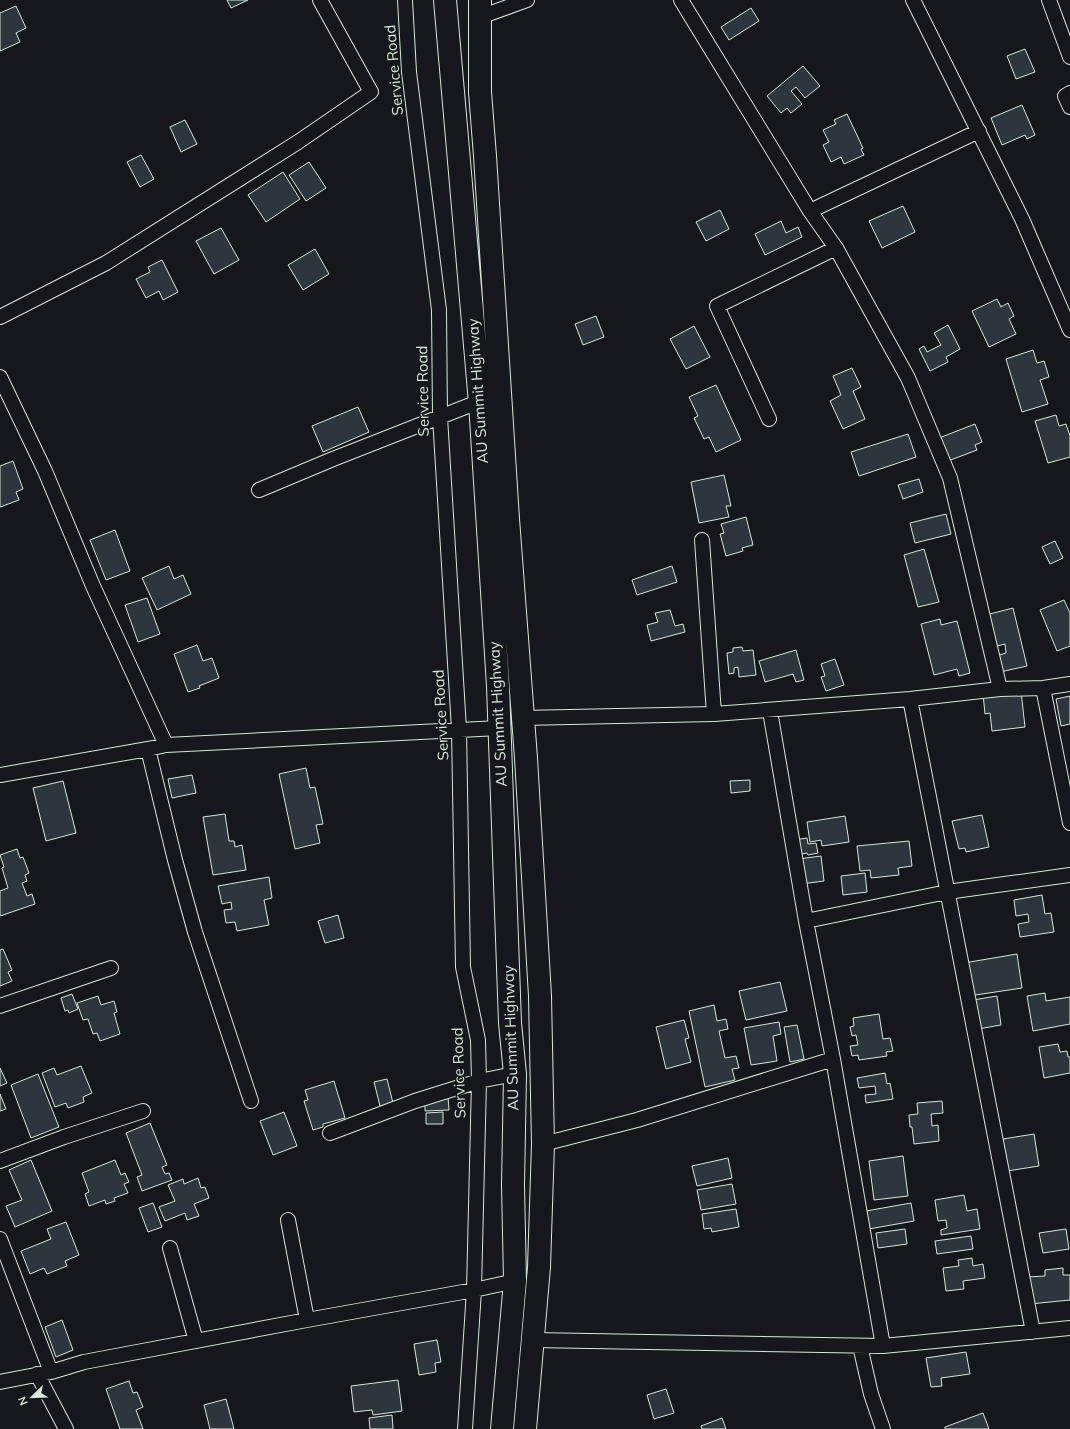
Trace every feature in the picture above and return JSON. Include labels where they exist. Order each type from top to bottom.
[{"type":"main road","name":"AU Summit Highway","points":[[445,0],[480,403],[499,728],[510,1023],[515,1074],[513,1185],[515,1281],[502,1429]]},
{"type":"main road","name":"AU Summit Highway","points":[[480,8],[480,92],[508,527],[526,758],[540,996],[543,1144],[539,1267],[525,1429]]},
{"type":"street","points":[[0,317],[106,263],[298,142],[371,92],[320,0]]},
{"type":"street","name":"Service Road","points":[[405,0],[409,72],[439,310],[440,417],[459,729],[463,967],[478,1040],[479,1081],[474,1290],[465,1429]]},
{"type":"street","points":[[480,8],[527,0]]},
{"type":"street","points":[[681,0],[810,211],[836,248],[908,378],[950,478],[1000,689]]},
{"type":"street","points":[[913,0],[1022,218],[1070,330]]},
{"type":"street","points":[[1049,0],[1070,57]]},
{"type":"street","points":[[1070,93],[1065,96],[1070,106]]},
{"type":"street","points":[[810,211],[979,131]]},
{"type":"street","points":[[769,418],[717,306],[836,248]]},
{"type":"street","points":[[0,377],[45,471],[93,586],[166,745]]},
{"type":"street","points":[[259,490],[332,459],[478,402],[480,403]]},
{"type":"street","points":[[702,540],[714,714]]},
{"type":"street","points":[[522,718],[714,714],[770,711],[910,699],[1000,689],[1043,688],[1070,684]]},
{"type":"street","points":[[1043,688],[1070,823]]},
{"type":"street","points":[[910,699],[1033,1332]]},
{"type":"street","points":[[770,711],[806,921],[834,1059],[883,1346]]},
{"type":"street","points":[[0,775],[166,745],[499,728]]},
{"type":"street","points":[[148,749],[175,860],[195,932],[251,1101]]},
{"type":"street","points":[[806,921],[947,892],[1070,875]]},
{"type":"street","points":[[0,1006],[111,968]]},
{"type":"street","points":[[543,1144],[637,1120],[834,1059]]},
{"type":"street","points":[[330,1133],[415,1101],[479,1081],[515,1074]]},
{"type":"street","points":[[0,1161],[64,1137],[143,1111]]},
{"type":"street","points":[[288,1220],[307,1320]]},
{"type":"street","points":[[0,1239],[44,1373],[66,1429]]},
{"type":"street","points":[[170,1248],[196,1341]]},
{"type":"street","points":[[0,1382],[44,1373],[84,1362],[474,1290],[515,1281]]},
{"type":"street","points":[[532,1340],[883,1346],[1070,1328]]},
{"type":"street","points":[[860,1346],[871,1394],[883,1429]]},
{"type":"building","points":[[227,0],[248,0],[231,8]]},
{"type":"building","points":[[16,6],[26,28],[16,33],[20,42],[0,51],[0,13]]},
{"type":"building","points":[[751,8],[759,21],[729,40],[721,27]]},
{"type":"building","points":[[1025,49],[1035,72],[1016,79],[1007,56]]},
{"type":"building","points":[[803,66],[820,86],[805,98],[796,87],[791,91],[802,104],[791,113],[787,108],[781,113],[767,96]]},
{"type":"building","points":[[1022,105],[1035,135],[1027,139],[1025,135],[1002,145],[991,118]]},
{"type":"building","points":[[847,114],[863,148],[861,149],[864,155],[844,164],[841,157],[831,162],[823,145],[829,142],[823,130],[836,124],[834,120]]},
{"type":"building","points":[[185,120],[197,144],[181,152],[170,127]]},
{"type":"building","points":[[141,155],[154,179],[140,187],[127,162]]},
{"type":"building","points":[[309,162],[326,188],[306,201],[289,175]]},
{"type":"building","points":[[283,172],[300,199],[266,222],[248,195]]},
{"type":"building","points":[[903,206],[915,232],[882,248],[869,221]]},
{"type":"building","points":[[720,210],[729,229],[706,241],[696,222]]},
{"type":"building","points":[[781,221],[786,233],[798,227],[802,237],[765,255],[755,234]]},
{"type":"building","points":[[221,228],[239,260],[214,274],[196,241]]},
{"type":"building","points":[[315,249],[329,274],[303,290],[288,265]]},
{"type":"building","points":[[162,260],[178,292],[163,300],[159,291],[146,298],[136,279],[150,272],[148,267]]},
{"type":"building","points":[[997,299],[1001,307],[1008,303],[1014,316],[1009,319],[1016,334],[989,347],[972,311]]},
{"type":"building","points":[[596,316],[604,337],[583,345],[575,324]]},
{"type":"building","points":[[948,325],[960,349],[946,357],[948,362],[930,371],[919,349],[924,346],[927,352],[941,345],[934,333]]},
{"type":"building","points":[[694,326],[710,357],[686,369],[670,339]]},
{"type":"building","points":[[1033,350],[1037,363],[1044,361],[1049,377],[1040,380],[1048,404],[1022,412],[1006,359]]},
{"type":"building","points":[[852,368],[861,387],[853,391],[865,419],[843,429],[830,401],[841,395],[833,376]]},
{"type":"building","points":[[716,385],[741,440],[716,452],[709,437],[704,439],[694,418],[698,416],[689,397]]},
{"type":"building","points":[[358,407],[369,432],[323,452],[312,426]]},
{"type":"building","points":[[1056,415],[1059,426],[1066,424],[1070,436],[1070,457],[1048,463],[1035,421]]},
{"type":"building","points":[[975,424],[982,442],[975,445],[977,450],[948,461],[939,438]]},
{"type":"building","points":[[908,434],[916,457],[859,476],[851,452]]},
{"type":"building","points":[[13,461],[23,489],[16,492],[19,500],[0,507],[0,466]]},
{"type":"building","points":[[724,475],[731,506],[726,506],[729,517],[699,523],[691,482]]},
{"type":"building","points":[[919,479],[923,492],[903,499],[898,485]]},
{"type":"building","points":[[946,514],[951,534],[915,543],[910,523]]},
{"type":"building","points":[[746,517],[753,545],[742,548],[743,551],[726,556],[720,534],[724,533],[721,524]]},
{"type":"building","points":[[115,530],[130,571],[106,580],[90,540]]},
{"type":"building","points":[[1055,541],[1063,558],[1050,564],[1042,547]]},
{"type":"building","points":[[924,549],[939,602],[918,607],[904,555]]},
{"type":"building","points":[[169,566],[174,579],[183,575],[191,594],[157,610],[142,578]]},
{"type":"building","points":[[672,566],[677,582],[637,595],[632,580]]},
{"type":"building","points":[[147,598],[160,634],[138,642],[125,605]]},
{"type":"building","points":[[1064,600],[1070,613],[1070,646],[1057,651],[1040,610]]},
{"type":"building","points":[[1013,608],[1027,666],[1000,672],[996,656],[1006,653],[1005,644],[993,647],[986,615]]},
{"type":"building","points":[[670,610],[675,626],[683,624],[685,632],[651,641],[647,625],[658,622],[655,613]]},
{"type":"building","points":[[940,619],[941,625],[957,621],[970,673],[959,676],[957,669],[934,675],[921,624]]},
{"type":"building","points":[[197,645],[203,661],[212,658],[219,678],[199,686],[200,688],[188,692],[174,654]]},
{"type":"building","points":[[742,647],[743,651],[753,650],[756,675],[739,677],[738,667],[734,668],[734,673],[729,674],[727,653],[733,652],[733,648]]},
{"type":"building","points":[[796,650],[804,680],[796,682],[793,674],[765,682],[759,661]]},
{"type":"building","points":[[835,659],[844,685],[826,691],[821,677],[825,676],[821,664]]},
{"type":"building","points":[[1021,691],[1025,727],[992,731],[990,713],[985,714],[983,694]]},
{"type":"building","points":[[1070,696],[1070,724],[1061,726],[1056,699]]},
{"type":"building","points":[[306,768],[310,788],[315,787],[323,824],[316,825],[320,843],[295,849],[279,774]]},
{"type":"building","points":[[192,775],[196,793],[172,798],[168,779]]},
{"type":"building","points":[[750,780],[750,791],[731,793],[730,781]]},
{"type":"building","points":[[63,781],[76,833],[46,841],[33,788]]},
{"type":"building","points":[[225,814],[229,841],[234,841],[235,847],[242,845],[246,870],[213,875],[203,817]]},
{"type":"building","points":[[982,815],[989,847],[966,852],[965,848],[959,849],[952,821]]},
{"type":"building","points":[[845,816],[849,842],[822,846],[821,840],[810,842],[807,822]]},
{"type":"building","points":[[807,838],[808,844],[816,843],[818,853],[808,855],[807,853],[801,854],[794,840]]},
{"type":"building","points":[[909,841],[912,866],[898,868],[899,875],[871,878],[870,870],[860,871],[857,846]]},
{"type":"building","points":[[17,849],[20,858],[23,857],[29,873],[25,875],[27,881],[22,883],[27,896],[32,894],[35,904],[0,916],[0,891],[8,888],[0,855]]},
{"type":"building","points":[[821,856],[824,881],[801,884],[798,859]]},
{"type":"building","points":[[865,873],[867,892],[843,895],[841,876]]},
{"type":"building","points":[[269,877],[272,898],[264,900],[269,925],[237,931],[235,922],[226,923],[224,910],[232,909],[231,902],[222,904],[218,886]]},
{"type":"building","points":[[1042,895],[1045,914],[1051,913],[1054,932],[1020,937],[1018,924],[1029,922],[1028,914],[1016,916],[1014,900]]},
{"type":"building","points":[[338,915],[344,938],[325,943],[318,921]]},
{"type":"building","points":[[3,949],[12,970],[8,972],[12,981],[0,986],[0,950]]},
{"type":"building","points":[[1017,954],[1022,988],[969,996],[964,963]]},
{"type":"building","points":[[780,982],[787,1011],[746,1020],[739,991]]},
{"type":"building","points":[[1045,993],[1046,1001],[1070,997],[1070,1024],[1033,1031],[1027,996]]},
{"type":"building","points":[[72,994],[78,1009],[69,1013],[68,1010],[65,1011],[61,998]]},
{"type":"building","points":[[98,996],[101,1005],[114,1001],[117,1012],[114,1013],[120,1034],[100,1041],[97,1033],[93,1034],[88,1019],[83,1020],[77,1003]]},
{"type":"building","points":[[997,996],[1001,1025],[978,1029],[973,1000]]},
{"type":"building","points":[[714,1005],[717,1021],[726,1019],[728,1029],[719,1031],[725,1058],[736,1056],[739,1068],[732,1069],[735,1080],[705,1087],[689,1011]]},
{"type":"building","points":[[879,1014],[883,1039],[890,1038],[893,1051],[886,1052],[887,1056],[859,1060],[858,1055],[852,1056],[850,1046],[858,1045],[856,1035],[852,1036],[850,1027],[854,1026],[853,1018]]},
{"type":"building","points":[[684,1020],[689,1038],[685,1039],[691,1062],[666,1069],[656,1027]]},
{"type":"building","points":[[779,1022],[781,1034],[773,1036],[777,1061],[751,1065],[744,1028]]},
{"type":"building","points":[[797,1025],[804,1059],[790,1062],[784,1027]]},
{"type":"building","points":[[1058,1044],[1060,1052],[1067,1051],[1068,1057],[1070,1057],[1070,1073],[1044,1078],[1039,1047]]},
{"type":"building","points":[[81,1066],[92,1093],[83,1097],[84,1102],[68,1108],[66,1103],[55,1107],[42,1073],[54,1068],[57,1075]]},
{"type":"building","points":[[0,1068],[7,1083],[0,1086]]},
{"type":"building","points":[[885,1073],[887,1084],[890,1083],[893,1099],[866,1103],[865,1095],[876,1094],[875,1086],[859,1088],[857,1078]]},
{"type":"building","points":[[38,1074],[59,1127],[31,1138],[11,1085]]},
{"type":"building","points":[[387,1079],[393,1103],[380,1106],[374,1082]]},
{"type":"building","points":[[334,1081],[345,1118],[323,1124],[323,1127],[313,1130],[304,1101],[308,1100],[305,1090]]},
{"type":"building","points":[[0,1094],[6,1109],[0,1111]]},
{"type":"building","points":[[448,1097],[449,1110],[425,1111],[425,1099]]},
{"type":"building","points":[[942,1101],[943,1113],[931,1114],[932,1126],[938,1125],[939,1141],[914,1144],[909,1115],[918,1114],[917,1103]]},
{"type":"building","points":[[284,1112],[297,1146],[273,1155],[260,1121]]},
{"type":"building","points":[[443,1112],[443,1124],[426,1124],[426,1113]]},
{"type":"building","points":[[150,1123],[167,1165],[162,1167],[165,1174],[169,1173],[172,1180],[142,1191],[137,1177],[142,1175],[126,1133]]},
{"type":"building","points":[[1034,1134],[1039,1166],[1007,1171],[1003,1139]]},
{"type":"building","points":[[903,1156],[908,1196],[874,1200],[869,1161]]},
{"type":"building","points":[[728,1158],[732,1178],[697,1186],[692,1166]]},
{"type":"building","points":[[31,1160],[52,1211],[15,1227],[6,1206],[22,1200],[9,1170]]},
{"type":"building","points":[[115,1160],[121,1175],[125,1173],[129,1182],[124,1184],[128,1193],[114,1198],[115,1201],[106,1204],[105,1200],[89,1206],[85,1194],[89,1192],[82,1173]]},
{"type":"building","points":[[198,1178],[201,1188],[205,1187],[209,1198],[194,1204],[199,1216],[187,1220],[185,1213],[165,1221],[159,1207],[175,1201],[168,1185],[183,1179],[184,1184]]},
{"type":"building","points":[[732,1184],[736,1204],[701,1210],[697,1190]]},
{"type":"building","points":[[964,1195],[967,1211],[977,1209],[980,1229],[941,1235],[941,1230],[947,1228],[946,1220],[938,1221],[935,1200]]},
{"type":"building","points":[[153,1203],[162,1227],[148,1232],[139,1208]]},
{"type":"building","points":[[911,1203],[914,1221],[869,1229],[866,1211]]},
{"type":"building","points":[[736,1209],[739,1227],[712,1232],[711,1228],[704,1229],[702,1214]]},
{"type":"building","points":[[66,1222],[79,1255],[65,1261],[67,1266],[47,1274],[44,1268],[30,1274],[21,1251],[51,1239],[47,1229]]},
{"type":"building","points":[[905,1229],[907,1244],[878,1248],[876,1233]]},
{"type":"building","points":[[1066,1229],[1069,1249],[1043,1253],[1039,1233]]},
{"type":"building","points":[[971,1236],[973,1249],[937,1254],[935,1241]]},
{"type":"building","points":[[972,1258],[973,1266],[983,1264],[985,1278],[963,1281],[964,1289],[946,1291],[943,1268],[959,1266],[958,1260]]},
{"type":"building","points":[[1063,1268],[1063,1275],[1070,1275],[1070,1300],[1030,1304],[1027,1277],[1045,1276],[1045,1270]]},
{"type":"building","points":[[62,1320],[73,1350],[56,1357],[45,1327]]},
{"type":"building","points":[[437,1340],[441,1362],[435,1363],[436,1372],[419,1375],[414,1344]]},
{"type":"building","points":[[966,1352],[970,1374],[941,1378],[942,1386],[931,1387],[926,1358]]},
{"type":"building","points":[[398,1380],[402,1411],[373,1415],[372,1410],[354,1412],[351,1386]]},
{"type":"building","points":[[129,1381],[133,1393],[137,1392],[143,1407],[136,1410],[143,1429],[120,1429],[106,1389]]},
{"type":"building","points":[[666,1389],[674,1413],[654,1419],[647,1395]]},
{"type":"building","points":[[226,1399],[234,1429],[210,1429],[204,1405]]},
{"type":"building","points":[[983,1413],[989,1429],[945,1429],[945,1427]]},
{"type":"building","points":[[392,1415],[393,1429],[370,1429],[369,1418]]},
{"type":"building","points":[[722,1418],[726,1429],[702,1429],[701,1426]]}]
